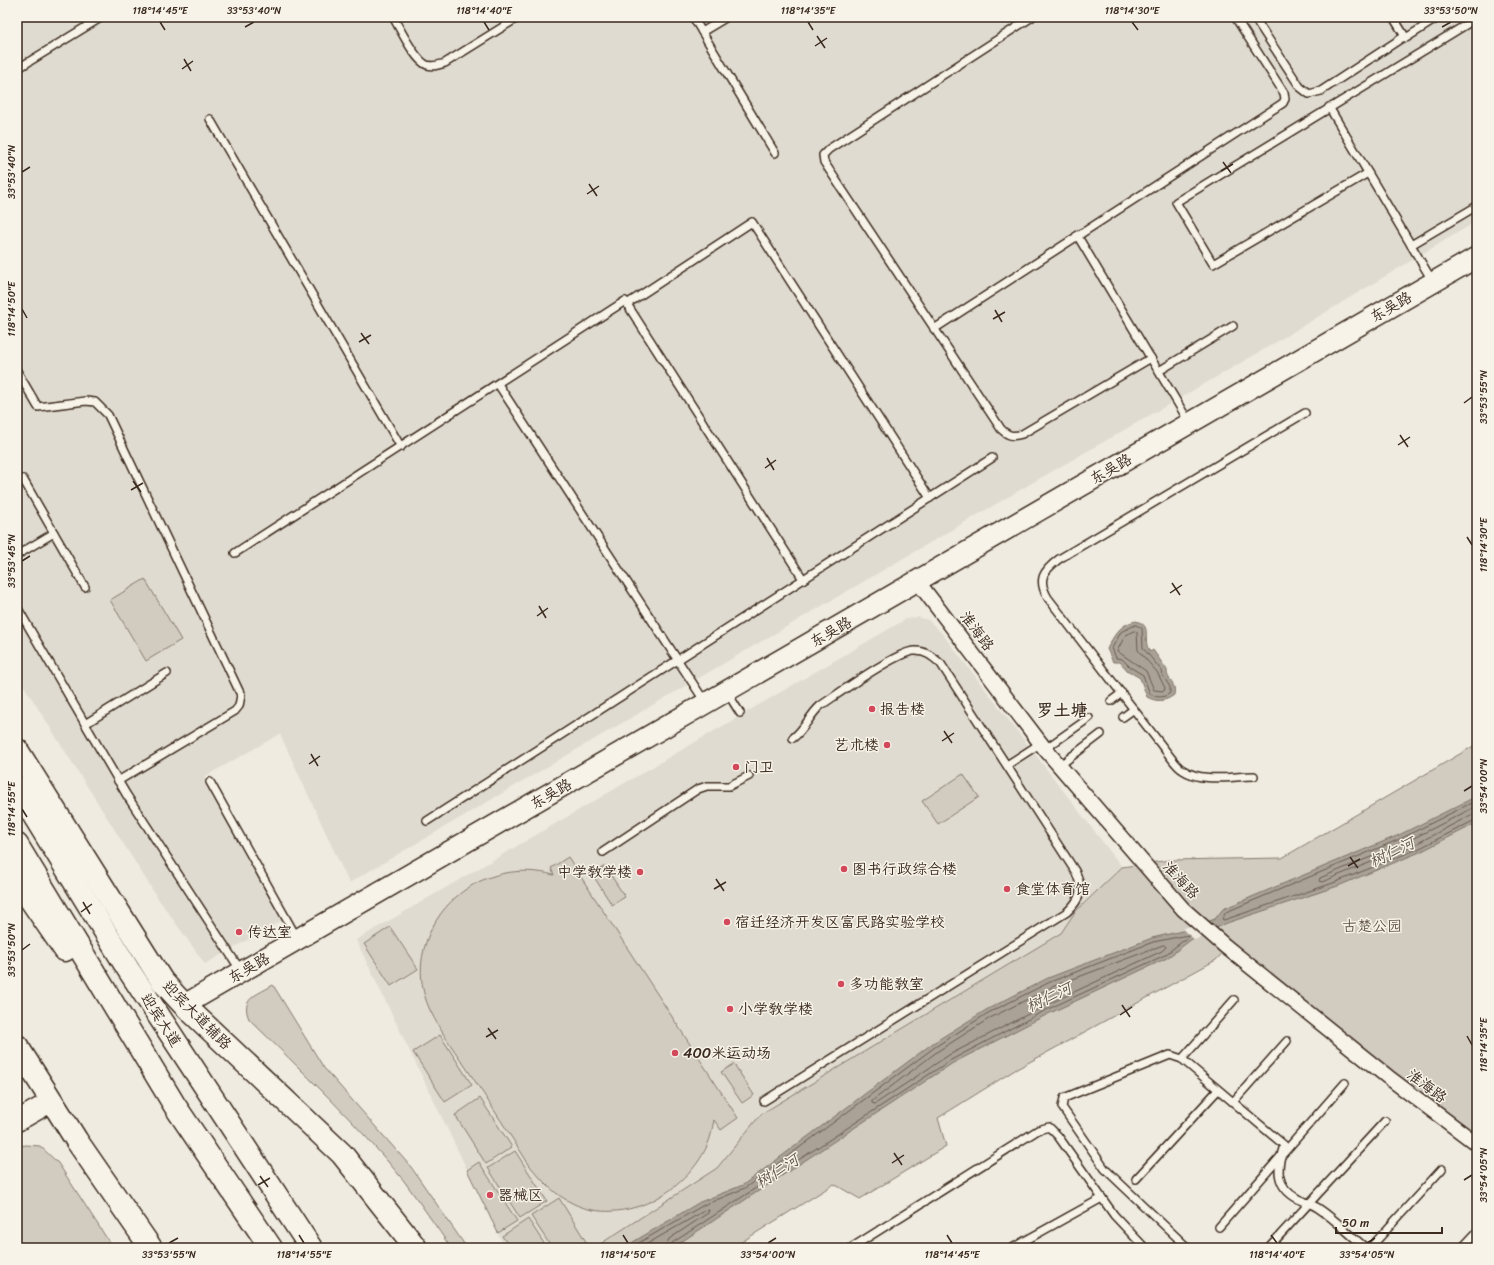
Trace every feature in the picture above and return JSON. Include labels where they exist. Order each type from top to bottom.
[{"type":"main road","name":"迎宾大道辅路","points":[[17,750],[162,980],[184,1005],[342,1154],[416,1248]]},
{"type":"main road","name":"迎宾大道","points":[[17,788],[128,969],[311,1248]]},
{"type":"main road","name":"迎宾大道","points":[[17,845],[175,1106],[271,1248]]},
{"type":"main road","points":[[17,880],[175,1106]]},
{"type":"main road","points":[[17,1046],[49,1097],[151,1248]]},
{"type":"main road","points":[[243,1145],[322,1248]]},
{"type":"street","name":"东吴路","points":[[184,1005],[918,582],[1477,257]]},
{"type":"street","name":"淮海路","points":[[918,582],[1059,766],[1183,909],[1225,946],[1382,1072],[1477,1144]]},
{"type":"street","points":[[17,1109],[49,1097]]},
{"type":"street","points":[[17,1121],[49,1097]]},
{"type":"lane","points":[[17,70],[102,17]]},
{"type":"lane","points":[[393,17],[418,59],[425,65],[435,67],[445,63],[519,17]]},
{"type":"lane","points":[[693,17],[775,153]]},
{"type":"lane","points":[[702,32],[727,17]]},
{"type":"lane","points":[[1032,17],[829,149],[823,155],[824,162],[1000,429],[1006,434],[1014,436],[1022,434],[1151,358]]},
{"type":"lane","points":[[934,329],[1282,103],[1285,96],[1284,93],[1235,17]]},
{"type":"lane","points":[[1254,17],[1300,87],[1309,94],[1321,91],[1405,36],[1406,38],[1439,17]]},
{"type":"lane","points":[[1393,17],[1405,36]]},
{"type":"lane","points":[[1368,173],[1213,264],[1176,202],[1329,107],[1477,18]]},
{"type":"lane","points":[[1329,107],[1433,282]]},
{"type":"lane","points":[[210,119],[401,446]]},
{"type":"lane","points":[[1411,245],[1477,206]]},
{"type":"lane","points":[[627,304],[752,222],[930,498]]},
{"type":"lane","points":[[1077,235],[1190,423]]},
{"type":"lane","points":[[235,553],[625,301],[803,579]]},
{"type":"lane","points":[[1159,371],[1233,326]]},
{"type":"lane","points":[[17,371],[38,407],[86,401],[95,402],[108,415],[241,695],[239,706],[236,711],[118,780]]},
{"type":"lane","points":[[498,384],[707,704]]},
{"type":"lane","points":[[1254,776],[1193,776],[1182,770],[1122,694],[1042,588],[1043,576],[1049,566],[1059,559],[1305,413]]},
{"type":"lane","points":[[427,821],[992,458]]},
{"type":"lane","points":[[23,479],[85,587]]},
{"type":"lane","points":[[17,555],[54,533]]},
{"type":"lane","points":[[17,607],[118,780],[242,972]]},
{"type":"lane","points":[[764,1101],[1067,912],[1073,907],[1078,899],[1081,886],[1075,871],[1007,765],[941,664],[931,656],[919,651],[900,654],[820,706],[814,711],[804,729],[793,738]]},
{"type":"lane","points":[[85,724],[167,673]]},
{"type":"lane","points":[[727,692],[740,713]]},
{"type":"lane","points":[[1111,701],[1122,694]]},
{"type":"lane","points":[[1122,717],[1134,709]]},
{"type":"lane","points":[[1007,765],[1043,746],[1089,718]]},
{"type":"lane","points":[[1059,766],[1101,734]]},
{"type":"lane","points":[[603,852],[698,789],[706,786],[729,786],[749,776]]},
{"type":"lane","points":[[210,782],[298,940]]},
{"type":"lane","points":[[1182,1059],[1234,1000]]},
{"type":"lane","points":[[1233,1102],[1287,1040]]},
{"type":"lane","points":[[1188,1248],[1105,1169],[1062,1107],[1064,1098],[1170,1055],[1182,1059],[1284,1145],[1280,1157],[1278,1172],[1283,1185],[1296,1198],[1318,1207],[1366,1248]]},
{"type":"lane","points":[[1219,1227],[1345,1083]]},
{"type":"lane","points":[[1136,1179],[1218,1090]]},
{"type":"lane","points":[[1268,1248],[1385,1121]]},
{"type":"lane","points":[[851,1248],[1038,1130],[1049,1127],[1058,1136],[1114,1215],[1145,1248]]},
{"type":"lane","points":[[1370,1248],[1442,1169]]},
{"type":"lane","points":[[1012,1248],[1102,1198]]},
{"type":"lane","points":[[1462,1248],[1477,1232]]},
{"type":"shaded area","points":[[17,17],[1477,17],[1477,221],[1258,353],[1025,487],[349,883],[280,734],[204,777],[281,921],[205,964],[157,897],[17,675]]},
{"type":"shaded area","name":"宿迁经济开发区富民路实验学校","points":[[918,617],[928,620],[941,632],[1122,867],[1075,912],[1061,933],[761,1114],[717,1168],[594,1248],[505,1248],[356,940],[906,619]]},
{"type":"green space","points":[[145,579],[181,640],[146,661],[110,600]]},
{"type":"green space","name":"古楚公园","points":[[1477,744],[1477,1136],[1375,1063],[1231,944],[1216,960],[1015,1070],[938,1118],[946,1146],[860,1199],[834,1184],[732,1248],[594,1248],[717,1168],[761,1114],[1061,933],[1075,912],[1122,867],[1170,860],[1282,858]]},
{"type":"green space","points":[[963,774],[979,797],[938,824],[922,801]]},
{"type":"green space","name":"400米运动场","points":[[568,857],[738,1118],[721,1130],[714,1120],[708,1143],[697,1163],[684,1178],[669,1191],[651,1201],[632,1208],[612,1211],[593,1210],[574,1204],[561,1197],[550,1188],[530,1166],[449,1043],[430,1010],[424,995],[421,964],[429,934],[436,920],[457,896],[479,882],[503,874],[528,871],[554,875],[551,868]]},
{"type":"green space","points":[[605,866],[625,897],[612,905],[592,874]]},
{"type":"green space","points":[[390,927],[418,969],[391,986],[364,944]]},
{"type":"green space","points":[[273,985],[324,1068],[411,1167],[467,1248],[451,1248],[404,1181],[368,1139],[249,1019],[247,1012],[248,1002],[256,995]]},
{"type":"green space","points":[[440,1035],[472,1085],[445,1102],[413,1052]]},
{"type":"green space","points":[[734,1064],[754,1095],[742,1103],[721,1072]]},
{"type":"green space","points":[[480,1098],[512,1147],[486,1164],[455,1115]]},
{"type":"green space","points":[[17,1146],[40,1146],[58,1163],[113,1248],[17,1248]]},
{"type":"green space","points":[[515,1151],[547,1201],[520,1218],[488,1168]]},
{"type":"green space","name":"器械区","points":[[479,1162],[517,1221],[498,1233],[467,1170]]},
{"type":"green space","points":[[559,1198],[590,1248],[552,1248],[531,1216]]},
{"type":"green space","points":[[528,1219],[547,1248],[510,1248],[502,1236]]},
{"type":"water","points":[[1136,621],[1145,626],[1150,652],[1153,650],[1167,670],[1168,676],[1173,684],[1175,691],[1174,695],[1167,699],[1154,700],[1147,697],[1140,678],[1128,671],[1120,662],[1113,662],[1107,649],[1112,639],[1122,627],[1130,622]]},
{"type":"water","name":"树仁河","points":[[1477,796],[1477,823],[1420,852],[1338,886],[1227,923],[1192,939],[1167,958],[1048,1014],[953,1063],[672,1248],[623,1248],[700,1202],[743,1185],[933,1043],[986,1010],[1048,978],[1152,938],[1182,931],[1215,919],[1223,909],[1399,835]]},
{"type":"pier","points":[[1205,920],[1216,930],[1195,940],[1182,929]]},
{"type":"place","name":"报告楼","points":[[872,709]]},
{"type":"place","name":"艺术楼","points":[[887,745]]},
{"type":"place","name":"门卫","points":[[736,767]]},
{"type":"place","name":"图书行政综合楼","points":[[844,869]]},
{"type":"place","name":"中学教学楼","points":[[640,872]]},
{"type":"place","name":"食堂体育馆","points":[[1007,889]]},
{"type":"place","name":"宿迁经济开发区富民路实验学校","points":[[727,922]]},
{"type":"place","name":"传达室","points":[[239,932]]},
{"type":"place","name":"多功能教室","points":[[841,984]]},
{"type":"place","name":"小学教学楼","points":[[730,1009]]},
{"type":"place","name":"400米运动场","points":[[675,1053]]},
{"type":"place","name":"器械区","points":[[490,1195]]},
{"type":"district","name":"罗土塘","points":[[1062,710]]}]
